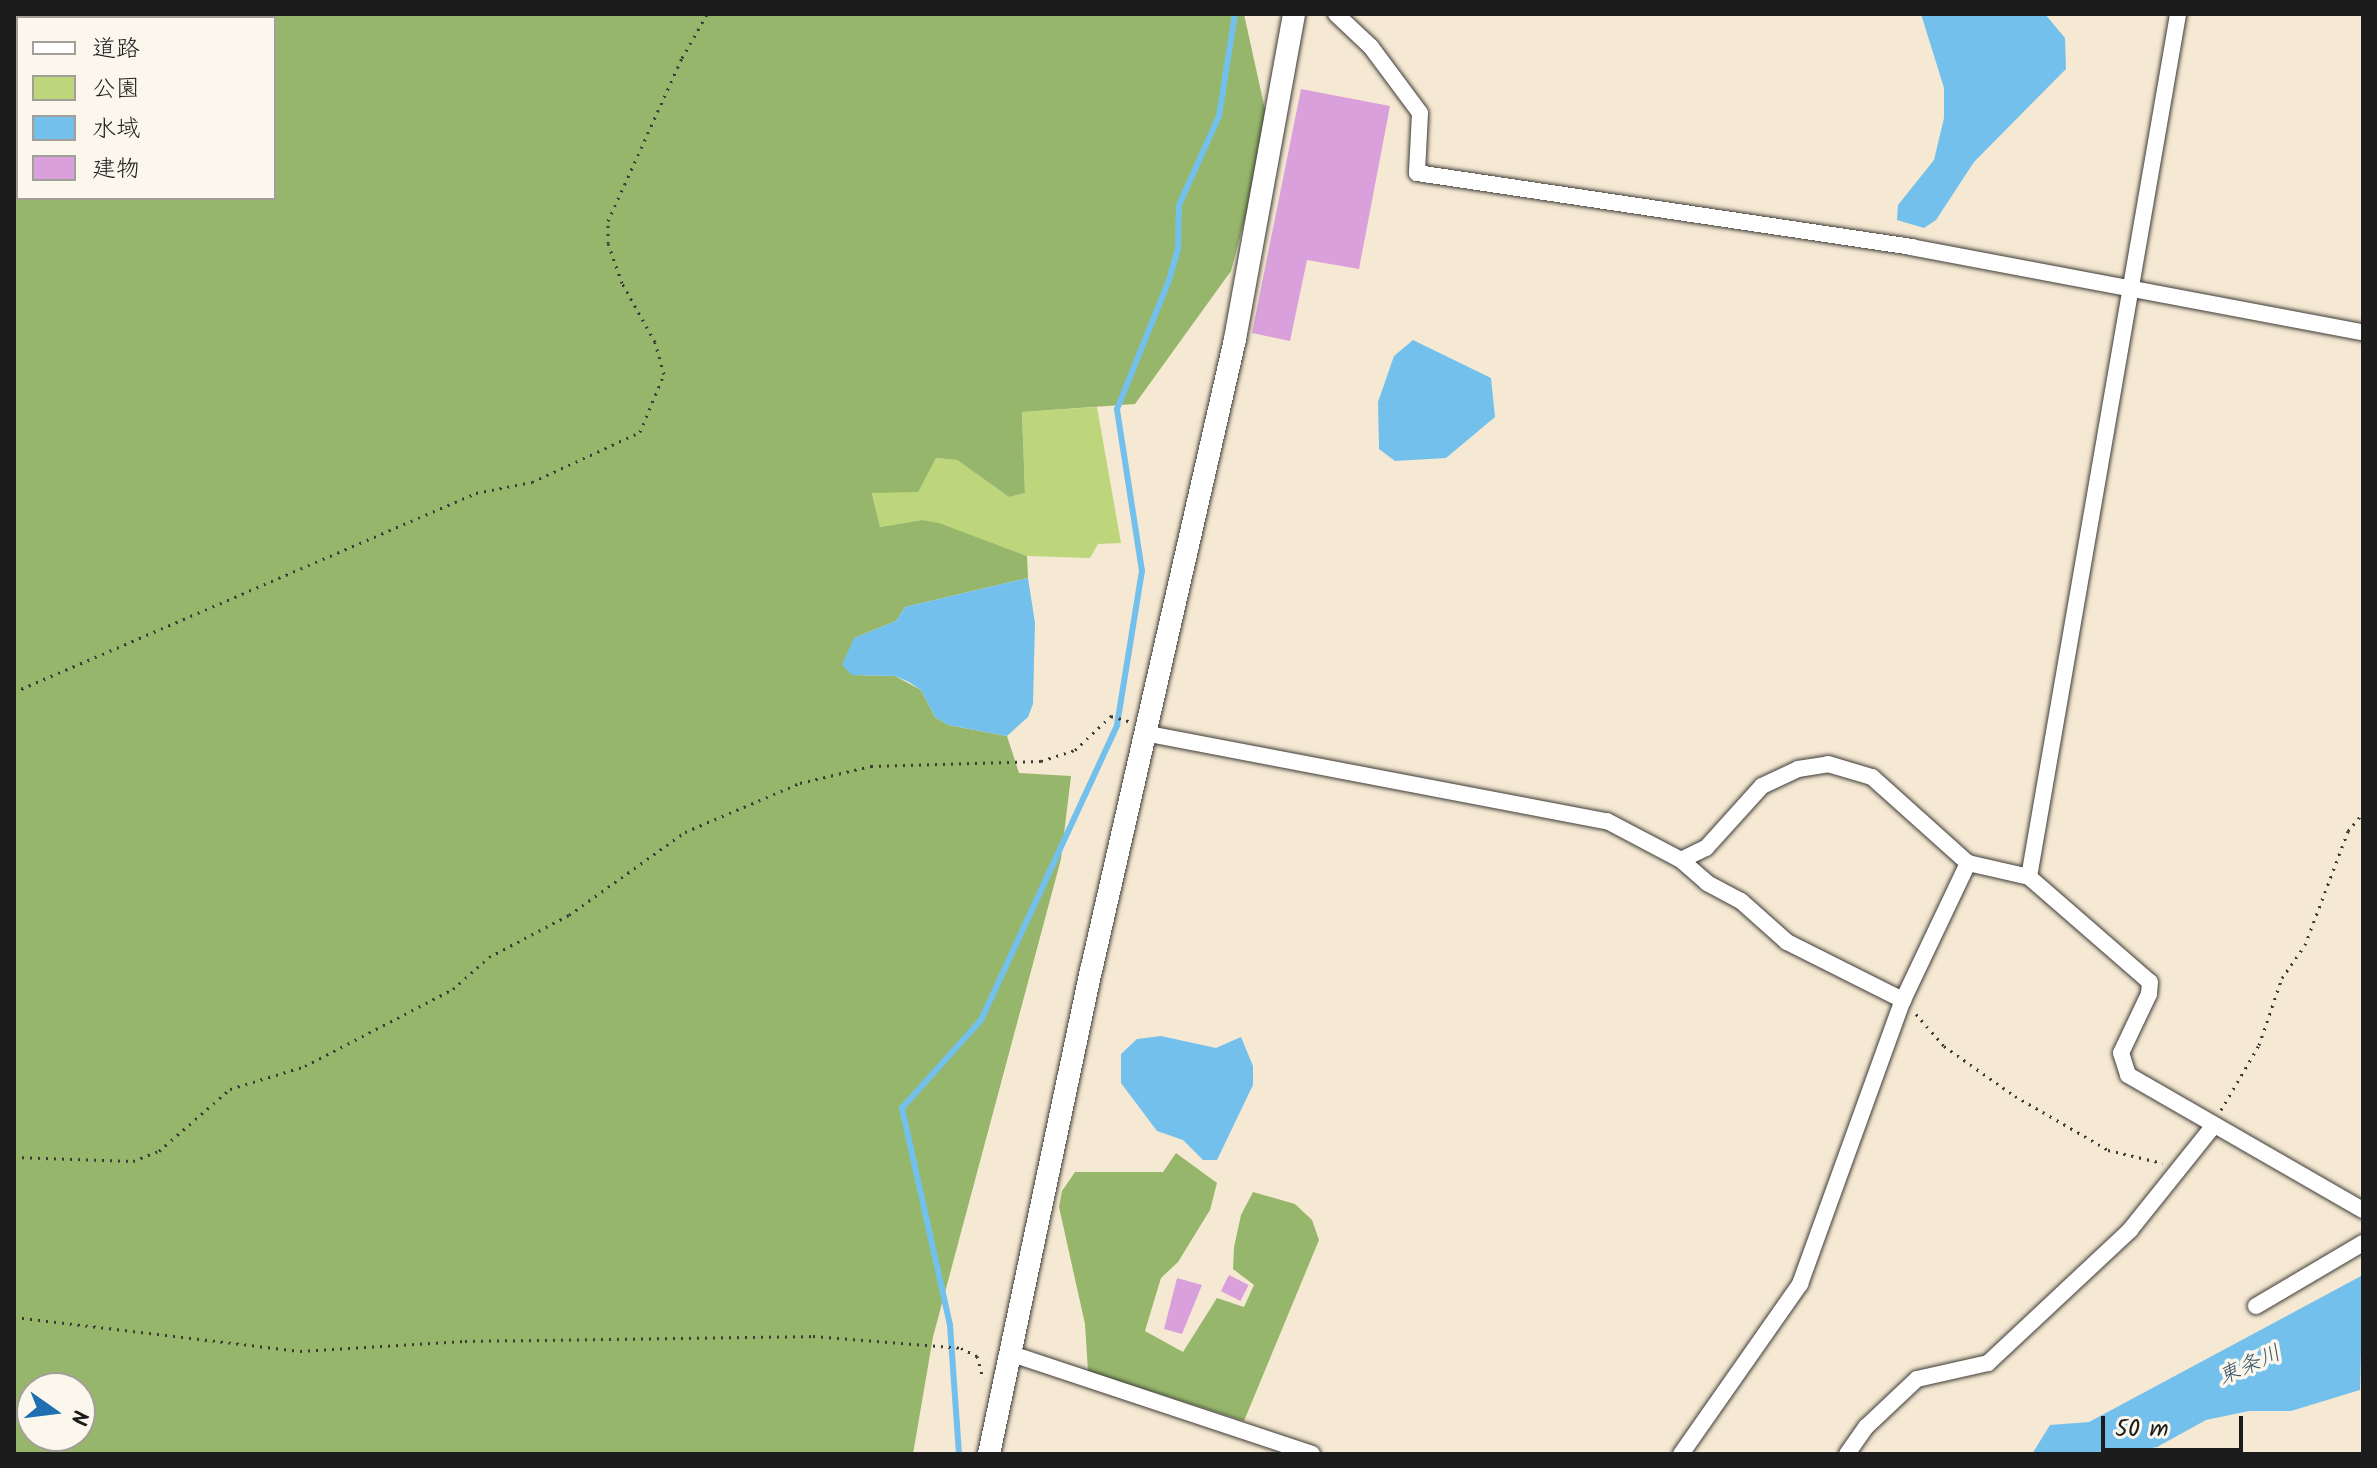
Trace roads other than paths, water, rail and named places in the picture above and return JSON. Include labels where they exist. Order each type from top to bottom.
[{"type":"street","points":[[989,1454],[1091,971],[1149,734],[1235,339],[1294,14]]},
{"type":"street","points":[[1336,14],[1371,47],[1420,113],[1417,173],[1911,247],[2363,332]]},
{"type":"street","points":[[2029,877],[2178,14]]},
{"type":"street","points":[[1149,734],[1607,821],[1681,860],[1707,883],[1741,901],[1787,942],[1903,1000]]},
{"type":"street","points":[[1681,860],[1706,848],[1762,786],[1798,769],[1828,764],[1872,777],[1968,863],[2029,877],[2150,982],[2149,994],[2121,1053],[2128,1075],[2363,1210]]},
{"type":"street","points":[[1681,1454],[1800,1284],[1903,1000],[1968,863]]},
{"type":"street","points":[[1847,1454],[1866,1427],[1917,1379],[1988,1363],[2130,1230],[2177,1167],[2214,1125]]},
{"type":"street","points":[[2256,1306],[2363,1243]]},
{"type":"street","points":[[1012,1354],[1312,1454]]},
{"type":"water","points":[[1921,14],[2045,14],[2065,38],[2066,69],[1974,162],[1936,220],[1924,228],[1897,220],[1898,205],[1934,160],[1944,118],[1944,88]]},
{"type":"water","points":[[1413,340],[1491,378],[1495,417],[1446,458],[1395,461],[1379,449],[1378,402],[1394,356]]},
{"type":"water","points":[[1028,578],[1035,623],[1033,704],[1028,717],[1007,736],[948,725],[935,717],[921,690],[909,682],[895,676],[852,675],[842,665],[854,638],[896,621],[905,607]]},
{"type":"water","points":[[1161,1036],[1216,1048],[1241,1037],[1253,1066],[1253,1085],[1217,1160],[1203,1160],[1183,1140],[1157,1131],[1121,1083],[1121,1054],[1137,1039]]},
{"type":"water","name":"東条川","points":[[2363,1275],[2360,1390],[2291,1411],[2249,1411],[2206,1420],[2157,1447],[2116,1454],[2032,1454],[2050,1425],[2089,1422]]},
{"type":"waterway","points":[[959,1454],[950,1325],[902,1108],[981,1020],[1117,725],[1142,571],[1117,409],[1169,280],[1178,248],[1179,205],[1219,116],[1235,14]]}]
